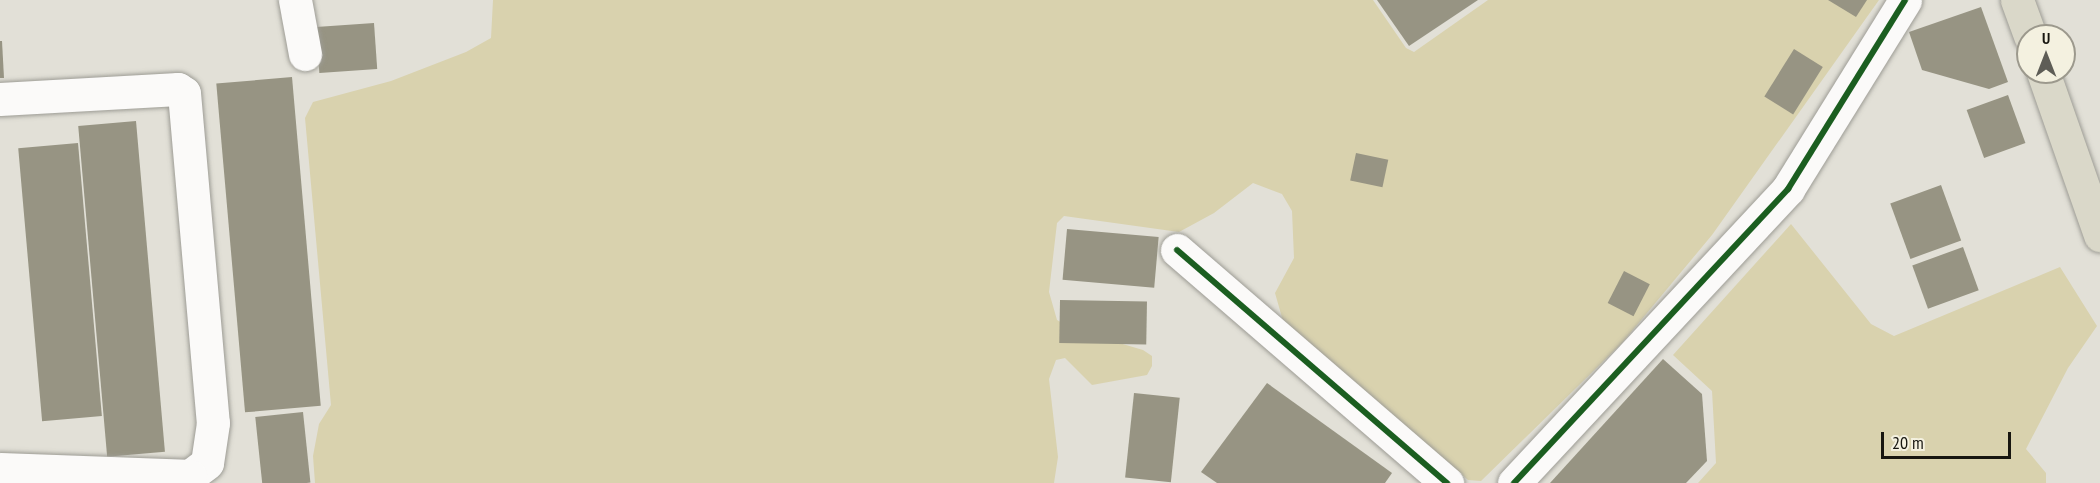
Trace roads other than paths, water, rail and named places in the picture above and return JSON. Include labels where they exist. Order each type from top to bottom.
[{"type":"highway","points":[[2017,0],[2026,24]]},
{"type":"highway","points":[[2047,84],[2100,235]]},
{"type":"street","points":[[295,0],[305,54]]},
{"type":"street","points":[[1514,483],[1788,189],[1905,0]]},
{"type":"street","points":[[0,99],[178,89],[184,93],[213,423],[207,463],[190,476],[0,469]]},
{"type":"street","points":[[1177,250],[1447,483]]}]
